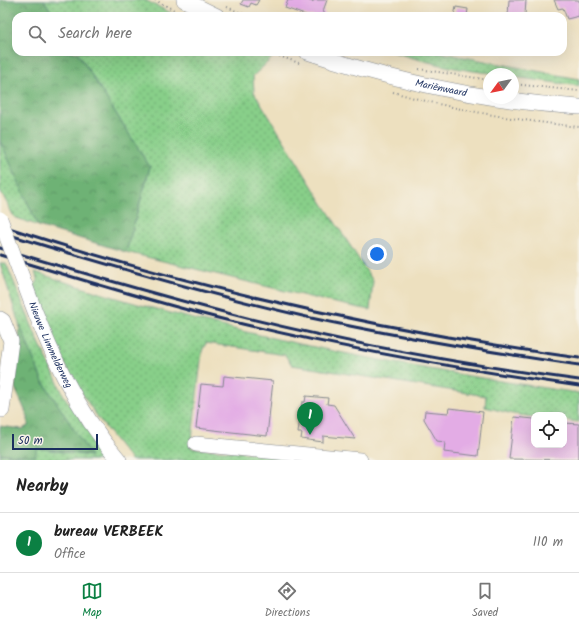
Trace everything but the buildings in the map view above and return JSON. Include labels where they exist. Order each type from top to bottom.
[{"type":"street","points":[[183,7],[221,11]]},
{"type":"street","name":"Mariënwaard","points":[[321,56],[431,88],[512,101],[579,107]]},
{"type":"street","name":"Nieuwe Limmelderweg","points":[[0,219],[48,344],[70,389],[96,432],[119,460]]},
{"type":"street","points":[[0,319],[3,321],[11,341],[2,410],[0,410]]},
{"type":"street","points":[[196,444],[360,460]]},
{"type":"path","points":[[156,0],[183,7]]},
{"type":"path","name":"Mariënwaard","points":[[413,68],[483,79]]},
{"type":"path","points":[[519,85],[579,91]]},
{"type":"green space","points":[[0,0],[44,0],[52,12],[12,12],[12,56],[80,56],[150,167],[126,252],[38,226],[0,140]]},
{"type":"green space","points":[[44,0],[145,0],[169,12],[52,12]]},
{"type":"green space","points":[[80,56],[267,56],[272,58],[253,76],[254,92],[373,281],[370,310],[330,302],[126,252],[150,167]]},
{"type":"green space","points":[[408,56],[459,56],[579,79],[579,86],[519,78],[519,68],[483,68],[483,72],[453,68]]},
{"type":"green space","points":[[0,140],[39,226],[14,217],[0,190]]},
{"type":"green space","points":[[0,263],[6,263],[37,338],[64,396],[109,460],[0,460],[0,454],[22,456],[37,448],[90,456],[42,380],[23,337]]},
{"type":"green space","points":[[35,272],[101,293],[236,330],[372,359],[510,383],[579,393],[579,422],[567,420],[567,412],[531,412],[531,417],[513,414],[485,407],[486,396],[292,365],[285,355],[206,343],[202,351],[191,448],[337,460],[131,460],[90,406],[64,363],[51,333],[34,285],[38,282]]},
{"type":"green space","points":[[20,325],[42,380],[91,456],[37,448],[35,456],[0,454],[0,426],[22,429],[28,426],[28,417],[15,388]]},
{"type":"railway","points":[[0,225],[71,248],[142,268],[286,305],[432,334],[579,358]]},
{"type":"railway","points":[[0,232],[155,278],[311,318],[445,344],[579,365]]},
{"type":"railway","points":[[0,248],[92,276],[288,328],[412,354],[579,380]]},
{"type":"railway","points":[[0,255],[84,281],[198,313],[314,340],[402,358],[579,386]]},
{"type":"place","name":"bureau VERBEEK","points":[[310,435]]}]
